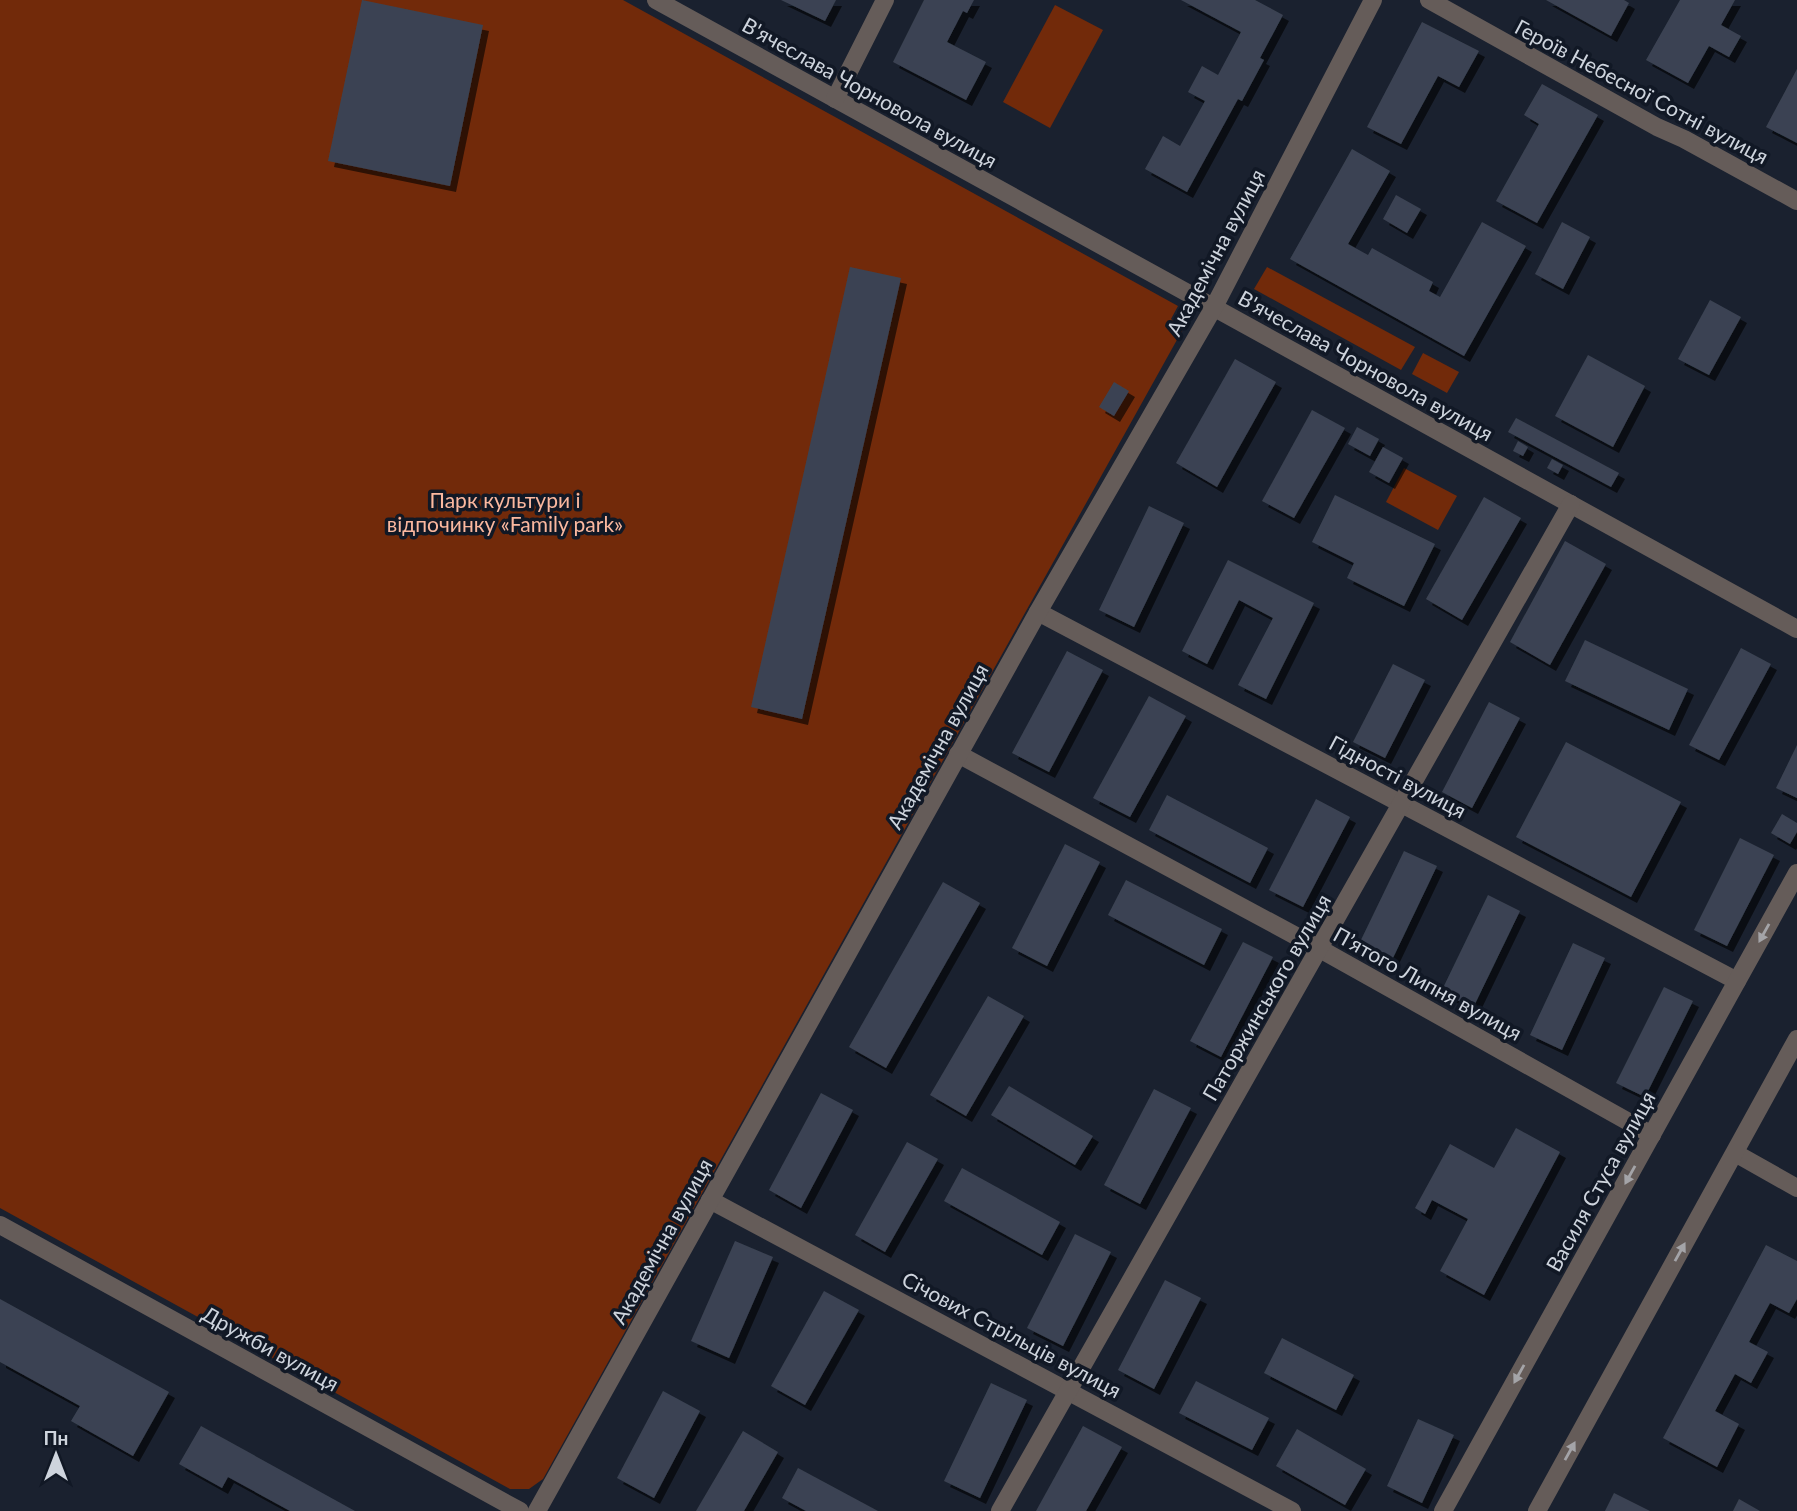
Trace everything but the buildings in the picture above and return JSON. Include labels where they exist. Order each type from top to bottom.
[{"type":"street","name":"В'ячеслава Чорновола вулиця","points":[[656,0],[1797,629]]},
{"type":"street","points":[[835,99],[885,0]]},
{"type":"street","name":"Академічна вулиця","points":[[537,1511],[958,754],[1214,307],[1373,0]]},
{"type":"street","name":"Героїв Небесної Сотні вулиця","points":[[1429,0],[1657,127],[1797,201]]},
{"type":"street","name":"Паторжинського вулиця","points":[[1000,1511],[1570,504]]},
{"type":"street","name":"Гідності вулиця","points":[[1038,612],[1737,981]]},
{"type":"street","name":"П’ятого Липня вулиця","points":[[958,754],[1320,949],[1652,1135]]},
{"type":"street","name":"Василя Стуса вулиця","points":[[1443,1511],[1797,873]]},
{"type":"street","points":[[1536,1511],[1797,1039]]},
{"type":"street","points":[[1735,1153],[1797,1188]]},
{"type":"street","name":"Січових Стрільців вулиця","points":[[710,1200],[1292,1511]]},
{"type":"street","name":"Дружби вулиця","points":[[0,1225],[520,1511]]},
{"type":"green space","name":"Парк культури і відпочинку «Family park»","points":[[0,0],[623,0],[1178,306],[1171,319],[1183,329],[543,1479],[529,1489],[510,1489],[0,1208]]},
{"type":"green space","points":[[1055,5],[1103,30],[1050,128],[1003,102]]},
{"type":"green space","points":[[1267,267],[1415,347],[1401,370],[1254,289]]},
{"type":"green space","points":[[1423,353],[1459,372],[1447,393],[1412,374]]},
{"type":"green space","points":[[1404,468],[1457,496],[1438,530],[1386,502]]}]
